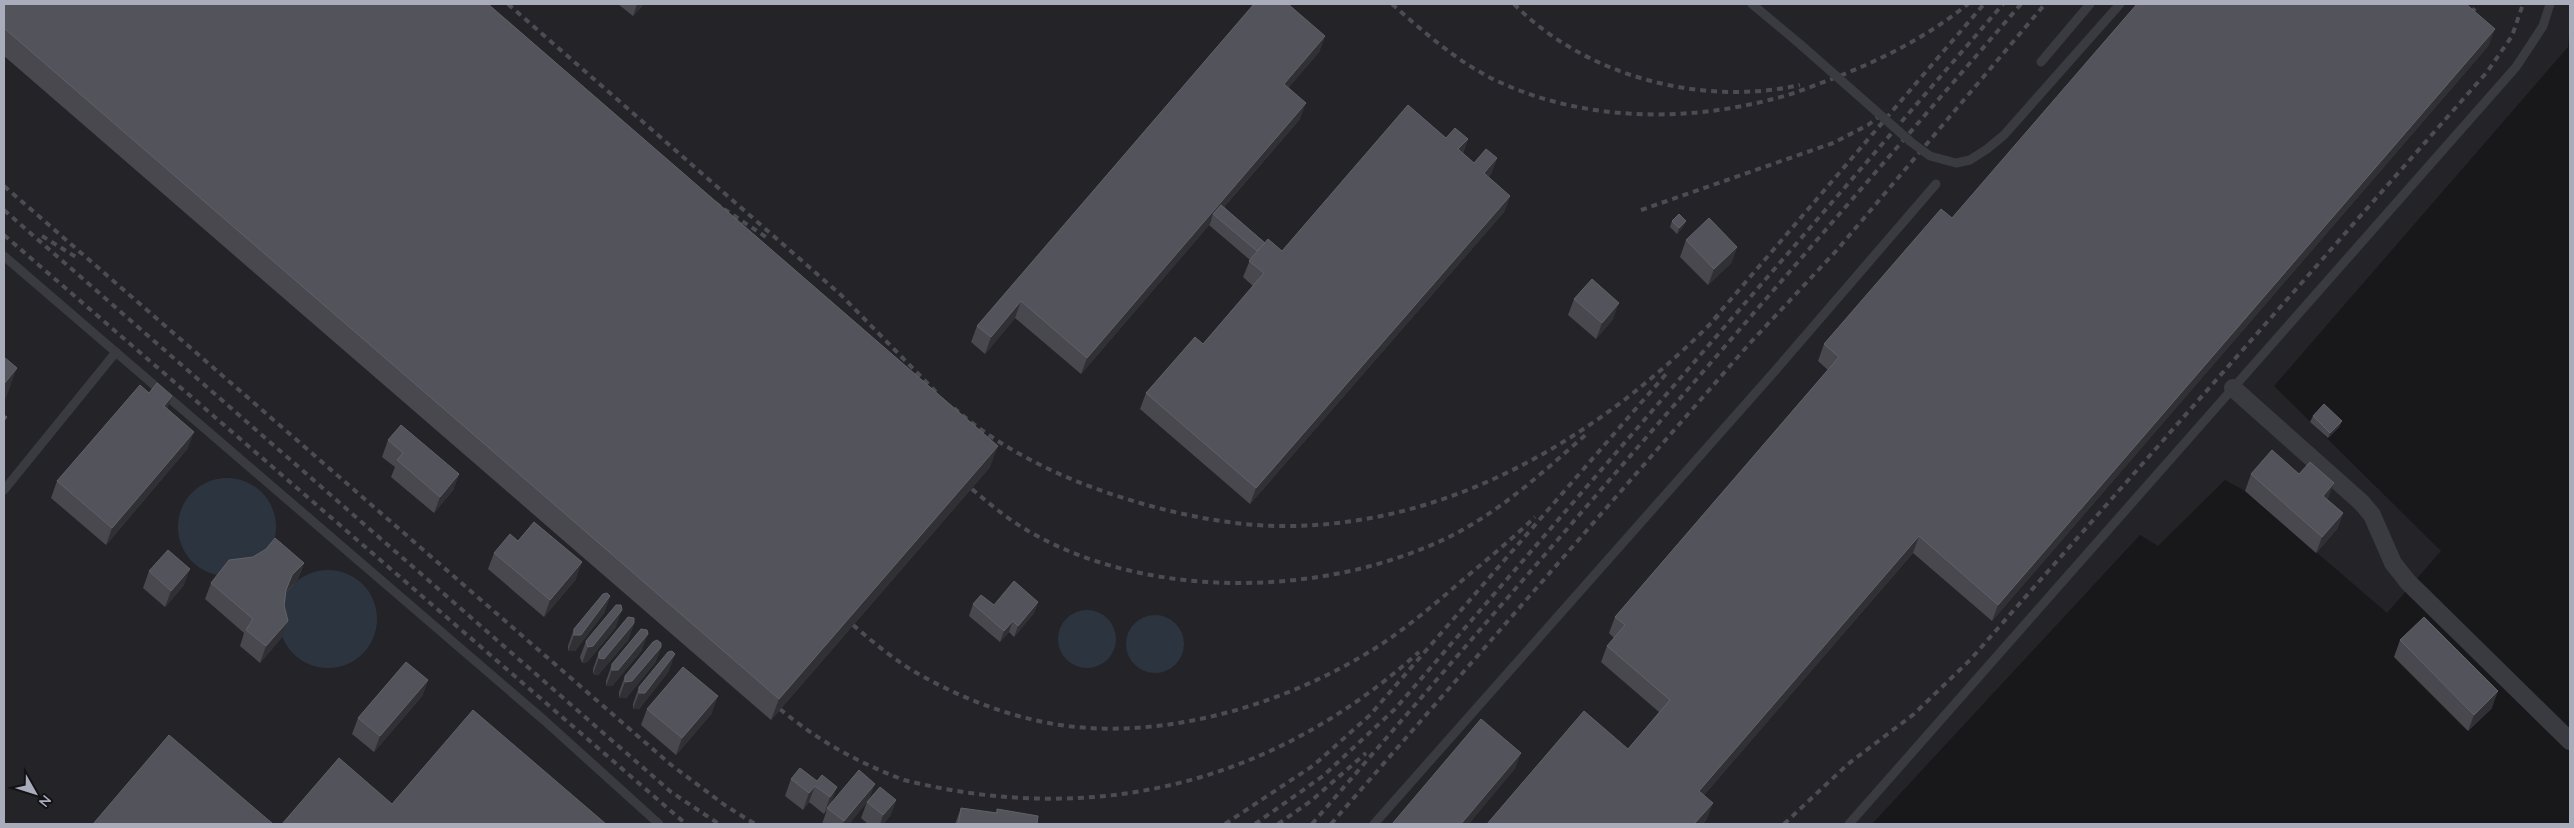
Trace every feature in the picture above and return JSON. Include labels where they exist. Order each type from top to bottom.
[{"type":"street","points":[[2233,388],[2362,503],[2372,514],[2393,563],[2408,582],[2570,741]]},
{"type":"lane","points":[[1752,4],[1911,142],[1930,156],[1956,163],[1970,160],[2004,135],[2120,4]]},
{"type":"lane","points":[[2042,62],[2090,4]]},
{"type":"lane","points":[[1849,824],[2516,67],[2543,26],[2550,4]]},
{"type":"lane","points":[[1374,824],[1774,372],[1936,184]]},
{"type":"lane","points":[[4,256],[545,721],[659,824]]},
{"type":"lane","points":[[4,490],[116,352]]},
{"type":"shaded area","points":[[4,4],[2570,4],[2570,25],[2568,47],[2274,386],[2441,551],[2387,613],[2245,491],[2225,480],[2158,546],[2140,535],[1872,824],[4,824]]},
{"type":"shaded area","points":[[227,478],[246,482],[262,492],[272,508],[276,527],[272,546],[262,562],[246,572],[227,576],[208,572],[192,562],[182,546],[178,527],[182,508],[192,492],[208,482]]},
{"type":"shaded area","points":[[328,570],[347,573],[363,584],[374,600],[377,619],[374,638],[363,654],[347,665],[328,668],[309,665],[293,654],[282,638],[279,619],[282,600],[293,584],[309,573]]},
{"type":"shaded area","points":[[1081,610],[1093,610],[1108,618],[1116,633],[1116,645],[1108,660],[1093,668],[1081,668],[1066,660],[1058,645],[1058,633],[1066,618]]},
{"type":"shaded area","points":[[1149,615],[1161,615],[1176,623],[1184,638],[1184,650],[1176,665],[1161,673],[1149,673],[1134,665],[1126,650],[1126,638],[1134,623]]},
{"type":"building","points":[[4,4],[488,4],[998,446],[779,699],[4,28]]},
{"type":"building","points":[[1254,4],[1288,4],[1325,36],[1284,84],[1306,103],[1087,358],[1021,301],[991,337],[977,326]]},
{"type":"building","points":[[2137,4],[2466,4],[2495,29],[1998,605],[1919,536],[1699,791],[1713,803],[1694,824],[1487,824],[1584,711],[1628,749],[1670,700],[1607,646],[1625,625],[1615,617],[1839,357],[1824,344],[1941,209],[1952,218]]},
{"type":"building","points":[[1408,105],[1446,138],[1455,128],[1468,139],[1458,149],[1474,163],[1486,149],[1497,158],[1484,173],[1510,196],[1256,488],[1146,393],[1195,337],[1203,344],[1264,273],[1249,261],[1268,239],[1282,251]]},
{"type":"building","points":[[1221,205],[1265,243],[1257,251],[1213,214]]},
{"type":"building","points":[[1679,214],[1686,221],[1679,228],[1672,221]]},
{"type":"building","points":[[1709,218],[1737,247],[1714,269],[1686,240]]},
{"type":"building","points":[[1592,279],[1619,303],[1602,323],[1574,299]]},
{"type":"building","points":[[4,357],[17,368],[4,384]]},
{"type":"building","points":[[157,383],[172,396],[164,406],[194,432],[112,528],[57,481],[140,385],[149,393]]},
{"type":"building","points":[[2324,404],[2342,421],[2330,433],[2313,416]]},
{"type":"building","points":[[401,425],[459,474],[440,497],[397,460],[403,453],[388,440]]},
{"type":"building","points":[[2272,450],[2299,474],[2310,462],[2334,483],[2323,496],[2343,513],[2322,537],[2251,474]]},
{"type":"building","points":[[534,522],[582,562],[550,600],[494,553],[510,534],[518,541]]},
{"type":"building","points":[[275,538],[304,563],[292,575],[286,590],[284,605],[288,621],[266,646],[246,630],[253,619],[211,583],[229,560],[253,557],[266,549]]},
{"type":"building","points":[[168,550],[190,569],[171,591],[149,571]]},
{"type":"building","points":[[1014,581],[1038,602],[1018,626],[1013,621],[1004,631],[973,604],[981,595],[994,605]]},
{"type":"building","points":[[607,593],[610,596],[581,635],[574,635],[574,629],[603,594]]},
{"type":"building","points":[[616,605],[621,605],[622,610],[593,646],[588,647],[586,641]]},
{"type":"building","points":[[628,617],[634,618],[634,623],[604,659],[599,658],[599,652]]},
{"type":"building","points":[[2424,617],[2498,691],[2474,715],[2400,640]]},
{"type":"building","points":[[641,629],[647,630],[648,634],[618,670],[612,670],[612,664]]},
{"type":"building","points":[[657,640],[661,643],[661,647],[632,681],[625,682],[625,676],[653,642]]},
{"type":"building","points":[[672,651],[675,654],[645,693],[639,693],[639,687],[668,652]]},
{"type":"building","points":[[406,662],[428,680],[380,736],[358,718]]},
{"type":"building","points":[[683,667],[718,696],[682,738],[647,709]]},
{"type":"building","points":[[473,710],[606,824],[282,824],[339,758],[392,804]]},
{"type":"building","points":[[1481,719],[1521,753],[1461,824],[1392,824]]},
{"type":"building","points":[[169,735],[273,824],[93,824]]},
{"type":"building","points":[[800,768],[817,781],[822,775],[837,787],[830,797],[815,786],[809,793],[791,779]]},
{"type":"building","points":[[859,770],[875,784],[844,821],[827,808]]},
{"type":"building","points":[[880,787],[896,800],[883,815],[867,802]]},
{"type":"building","points":[[961,808],[997,813],[997,809],[1038,816],[1037,824],[958,824]]},
{"type":"railway","points":[[508,4],[841,295],[937,393]]},
{"type":"railway","points":[[1392,4],[1441,45],[1467,64],[1495,80],[1527,93],[1561,103],[1595,110],[1630,114],[1700,112],[1778,98],[1803,90],[1855,70],[1889,54],[1922,36],[1968,4]]},
{"type":"railway","points":[[1514,4],[1543,29],[1575,50],[1610,67],[1646,80],[1685,88],[1724,92],[1762,91],[1800,85]]},
{"type":"railway","points":[[1714,319],[1984,4]]},
{"type":"railway","points":[[1255,824],[1323,776],[1395,709],[2003,4]]},
{"type":"railway","points":[[1312,824],[2021,4]]},
{"type":"railway","points":[[1331,824],[1750,343],[1837,250],[2045,4]]},
{"type":"railway","points":[[2465,22],[2478,4]]},
{"type":"railway","points":[[1784,824],[1848,764],[1914,714],[1970,660],[2487,72],[2512,36],[2523,4]]},
{"type":"railway","points":[[1641,210],[1833,143],[1868,125],[1883,113]]},
{"type":"railway","points":[[4,186],[670,764],[726,806],[755,824]]},
{"type":"railway","points":[[715,203],[769,239]]},
{"type":"railway","points":[[4,210],[671,792],[719,824]]},
{"type":"railway","points":[[4,235],[686,824]]},
{"type":"railway","points":[[42,236],[76,257]]},
{"type":"railway","points":[[954,408],[996,440],[1042,466],[1090,487],[1140,503],[1196,517],[1254,525],[1292,526],[1354,521],[1413,508],[1471,489],[1526,463],[1578,432],[1628,397],[1675,358],[1719,315]]},
{"type":"railway","points":[[1225,824],[1314,765],[1370,715],[1666,374]]},
{"type":"railway","points":[[972,489],[1021,527],[1086,558],[1137,572],[1190,581],[1245,583],[1299,580],[1352,570],[1403,556],[1451,536],[1489,514],[1589,432]]},
{"type":"railway","points":[[853,625],[891,656],[915,672],[951,691],[1008,713],[1047,723],[1106,729],[1147,727],[1187,722],[1227,713],[1266,701],[1304,686],[1374,649],[1432,606],[1535,517]]},
{"type":"railway","points":[[780,709],[794,721],[839,750],[904,780],[975,794],[1045,799],[1113,795],[1179,783],[1243,763],[1304,734],[1363,697],[1419,652]]},
{"type":"railway","points":[[1278,824],[1311,801],[1366,753]]}]
